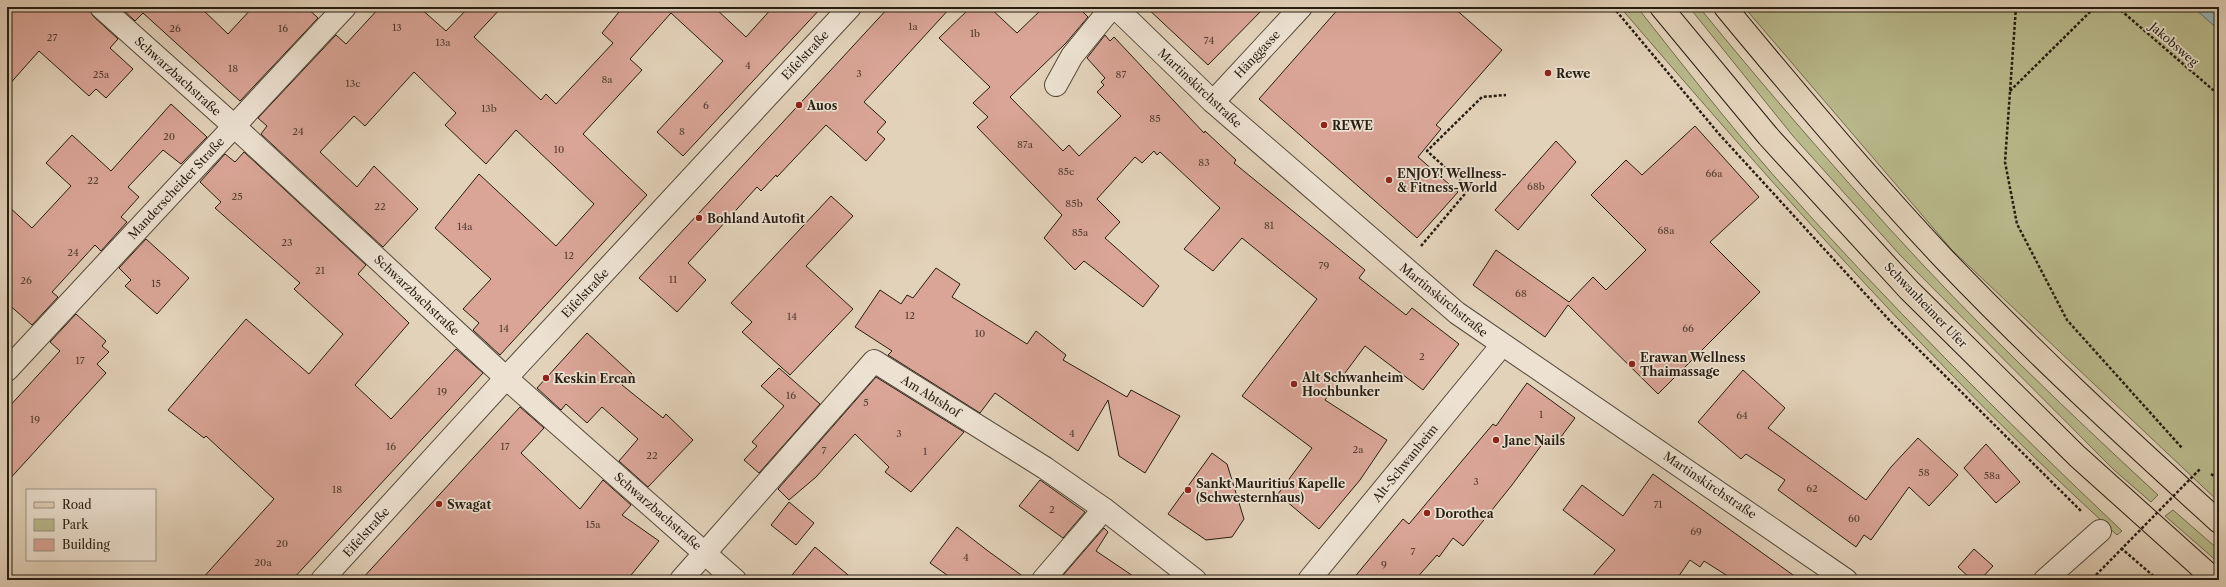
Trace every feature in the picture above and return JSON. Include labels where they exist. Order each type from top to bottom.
[{"type":"main road","name":"Schwanheimer Ufer","points":[[1661,7],[1768,136],[1909,290],[2077,456],[2215,580]]},
{"type":"main road","points":[[1726,7],[1807,106],[1944,259],[2108,422],[2219,522]]},
{"type":"street","name":"Schwarzbachstraße","points":[[101,7],[234,126],[506,378],[735,580]]},
{"type":"street","name":"Manderscheider Straße","points":[[7,370],[345,7]]},
{"type":"street","name":"Eifelstraße","points":[[322,580],[506,378],[850,7]]},
{"type":"street","points":[[1056,85],[1072,56],[1113,7]]},
{"type":"street","name":"Martinskirchstraße","points":[[1113,7],[1213,102],[1403,268],[1457,313],[1502,345],[1733,500],[1846,580]]},
{"type":"street","name":"Hänggasse","points":[[1213,102],[1301,7]]},
{"type":"street","name":"Alt-Schwanheim","points":[[1309,580],[1502,345]]},
{"type":"street","name":"Am Abtshof","points":[[705,552],[874,361],[1045,468],[1104,509],[1195,580]]},
{"type":"street","points":[[1043,580],[1104,509]]},
{"type":"street","points":[[2045,580],[2100,531]]},
{"type":"street","points":[[681,580],[705,552]]},
{"type":"path","points":[[2016,7],[2005,162],[2017,224],[2067,320],[2185,450]]},
{"type":"path","points":[[2010,92],[2095,7]]},
{"type":"path","name":"Jakobsweg","points":[[2117,7],[2219,95]]},
{"type":"path","points":[[1403,268],[1469,189],[1427,151],[1482,97],[1506,95]]},
{"type":"path","points":[[2096,575],[2201,468],[2195,462]]},
{"type":"green space","points":[[1620,7],[1637,7],[1705,93],[1775,177],[1859,269],[1945,358],[2122,531],[2117,535],[1986,410],[1923,345],[1799,212]]},
{"type":"green space","points":[[1689,7],[1699,7],[1768,91],[1920,262],[2054,397],[2158,495],[2151,502],[2114,470],[1900,255],[1793,136]]},
{"type":"green space","points":[[1744,7],[2193,7],[2219,30],[2219,502],[1952,250]]},
{"type":"green space","points":[[2173,510],[2219,550],[2219,563],[2165,516]]},
{"type":"water","points":[[2193,7],[2219,7],[2219,30]]},
{"type":"building","points":[[7,7],[89,7],[93,16],[118,39],[110,48],[133,69],[106,98],[96,89],[89,96],[39,51],[7,87]]},
{"type":"building","points":[[120,7],[200,7],[228,34],[253,7],[306,7],[318,18],[240,101],[143,13],[135,21]]},
{"type":"building","points":[[380,7],[419,7],[446,31],[469,7],[502,7],[474,37],[541,100],[546,94],[556,104],[613,43],[602,33],[623,7],[714,7],[746,37],[773,7],[822,7],[683,156],[657,132],[723,61],[671,13],[630,59],[642,70],[583,134],[647,195],[500,355],[473,330],[479,323],[463,309],[491,279],[435,228],[479,174],[556,246],[594,204],[516,130],[486,164],[445,125],[456,113],[414,72],[365,126],[354,116],[320,152],[357,187],[374,166],[418,209],[383,247],[261,134],[267,126],[258,118],[336,35],[346,44]]},
{"type":"building","points":[[889,7],[951,7],[864,102],[886,122],[877,132],[885,139],[866,161],[826,125],[777,177],[776,175],[761,191],[757,187],[688,263],[706,280],[677,312],[639,278]]},
{"type":"building","points":[[971,7],[989,7],[1017,33],[1044,7],[1078,7],[1088,17],[1066,43],[1010,97],[1063,151],[1069,145],[1079,156],[1121,116],[1097,92],[1104,85],[1101,82],[1105,78],[1087,58],[1105,35],[1110,41],[1114,37],[1204,133],[1205,131],[1236,160],[1234,163],[1365,270],[1359,278],[1406,315],[1412,308],[1459,344],[1423,390],[1365,346],[1325,400],[1387,440],[1360,480],[1319,529],[1278,494],[1312,448],[1242,396],[1317,299],[1242,238],[1213,271],[1184,249],[1220,208],[1160,152],[1157,155],[1154,151],[1142,163],[1135,157],[1097,199],[1120,222],[1105,238],[1159,286],[1143,307],[1084,261],[1075,270],[1044,238],[1062,215],[977,127],[988,117],[973,103],[990,87],[939,38]]},
{"type":"building","points":[[1146,7],[1265,7],[1208,65]]},
{"type":"building","points":[[1340,7],[1453,7],[1502,50],[1436,125],[1441,129],[1418,157],[1458,192],[1417,238],[1259,99]]},
{"type":"building","points":[[171,104],[207,137],[181,164],[163,150],[128,187],[139,197],[121,217],[127,222],[101,251],[95,245],[52,292],[58,297],[32,325],[7,303],[7,205],[32,228],[71,186],[46,163],[72,135],[111,171]]},
{"type":"building","points":[[1695,126],[1759,197],[1710,242],[1760,292],[1658,394],[1568,305],[1545,337],[1473,285],[1496,250],[1569,302],[1593,277],[1606,290],[1646,250],[1591,195],[1626,160],[1642,175]]},
{"type":"building","points":[[1556,141],[1576,162],[1518,230],[1495,210]]},
{"type":"building","points":[[244,152],[366,265],[358,274],[409,323],[355,385],[391,419],[456,349],[483,373],[292,580],[201,580],[274,499],[206,436],[204,438],[168,410],[246,319],[309,374],[343,334],[294,289],[300,283],[215,208],[221,202],[200,182],[225,154],[235,162]]},
{"type":"building","points":[[831,196],[853,216],[806,266],[853,309],[790,375],[742,332],[752,322],[731,303]]},
{"type":"building","points":[[146,239],[189,278],[157,314],[125,286],[131,280],[119,268]]},
{"type":"building","points":[[936,268],[960,284],[952,297],[1027,344],[1036,331],[1066,355],[1063,360],[1127,397],[1131,390],[1180,416],[1145,473],[1119,456],[1108,400],[1078,451],[995,393],[980,413],[888,355],[892,351],[855,327],[880,290],[901,304],[907,295],[913,298]]},
{"type":"building","points":[[76,314],[106,341],[102,346],[109,352],[97,364],[106,373],[7,482],[7,409],[60,351],[50,342]]},
{"type":"building","points":[[587,333],[632,374],[622,385],[663,418],[666,414],[693,440],[648,487],[619,461],[638,439],[602,407],[587,423],[566,404],[561,410],[537,388]]},
{"type":"building","points":[[779,368],[820,404],[759,473],[744,460],[757,446],[752,442],[784,406],[761,386]]},
{"type":"building","points":[[1743,370],[1785,408],[1768,428],[1866,500],[1891,467],[1918,438],[1958,475],[1929,506],[1909,487],[1871,540],[1864,535],[1856,547],[1778,490],[1785,480],[1746,454],[1741,459],[1698,422]]},
{"type":"building","points":[[876,377],[964,432],[911,492],[885,472],[889,467],[855,434],[816,477],[789,500],[778,489]]},
{"type":"building","points":[[1527,383],[1575,418],[1555,445],[1546,439],[1512,485],[1463,546],[1453,538],[1439,557],[1437,555],[1415,580],[1352,580],[1403,519],[1409,524],[1493,424],[1496,426]]},
{"type":"building","points":[[520,407],[544,428],[521,453],[580,509],[603,480],[631,505],[622,515],[659,541],[627,580],[361,580]]},
{"type":"building","points":[[1986,444],[2020,482],[1996,503],[1964,468]]},
{"type":"building","points":[[1212,453],[1227,464],[1244,519],[1232,537],[1206,540],[1168,514]]},
{"type":"building","points":[[1653,474],[1800,580],[1734,580],[1704,561],[1700,567],[1690,560],[1676,580],[1589,580],[1615,550],[1563,510],[1582,485],[1623,516]]},
{"type":"building","points":[[1040,480],[1085,512],[1063,538],[1019,506]]},
{"type":"building","points":[[789,502],[814,523],[796,545],[771,525]]},
{"type":"building","points":[[957,527],[1028,580],[954,580],[930,563]]},
{"type":"building","points":[[1104,528],[1108,532],[1096,551],[1139,580],[1059,580]]},
{"type":"building","points":[[815,547],[854,580],[788,580]]},
{"type":"building","points":[[1974,549],[1993,566],[1980,580],[1972,580],[1958,567]]},
{"type":"place","name":"Rewe","points":[[1548,73]]},
{"type":"place","name":"Auos","points":[[799,105]]},
{"type":"place","name":"REWE","points":[[1324,125]]},
{"type":"place","name":"ENJOY! Wellness- & Fitness-World","points":[[1389,180]]},
{"type":"place","name":"Bohland Autofit","points":[[699,218]]},
{"type":"place","name":"Erawan Wellness Thaimassage","points":[[1632,364]]},
{"type":"place","name":"Keskin Ercan","points":[[546,378]]},
{"type":"place","name":"Alt Schwanheim Hochbunker","points":[[1294,384]]},
{"type":"place","name":"Jane Nails","points":[[1496,440]]},
{"type":"place","name":"Sankt Mauritius Kapelle (Schwesternhaus)","points":[[1188,490]]},
{"type":"place","name":"Swagat","points":[[439,504]]},
{"type":"place","name":"Dorothea","points":[[1427,513]]}]
